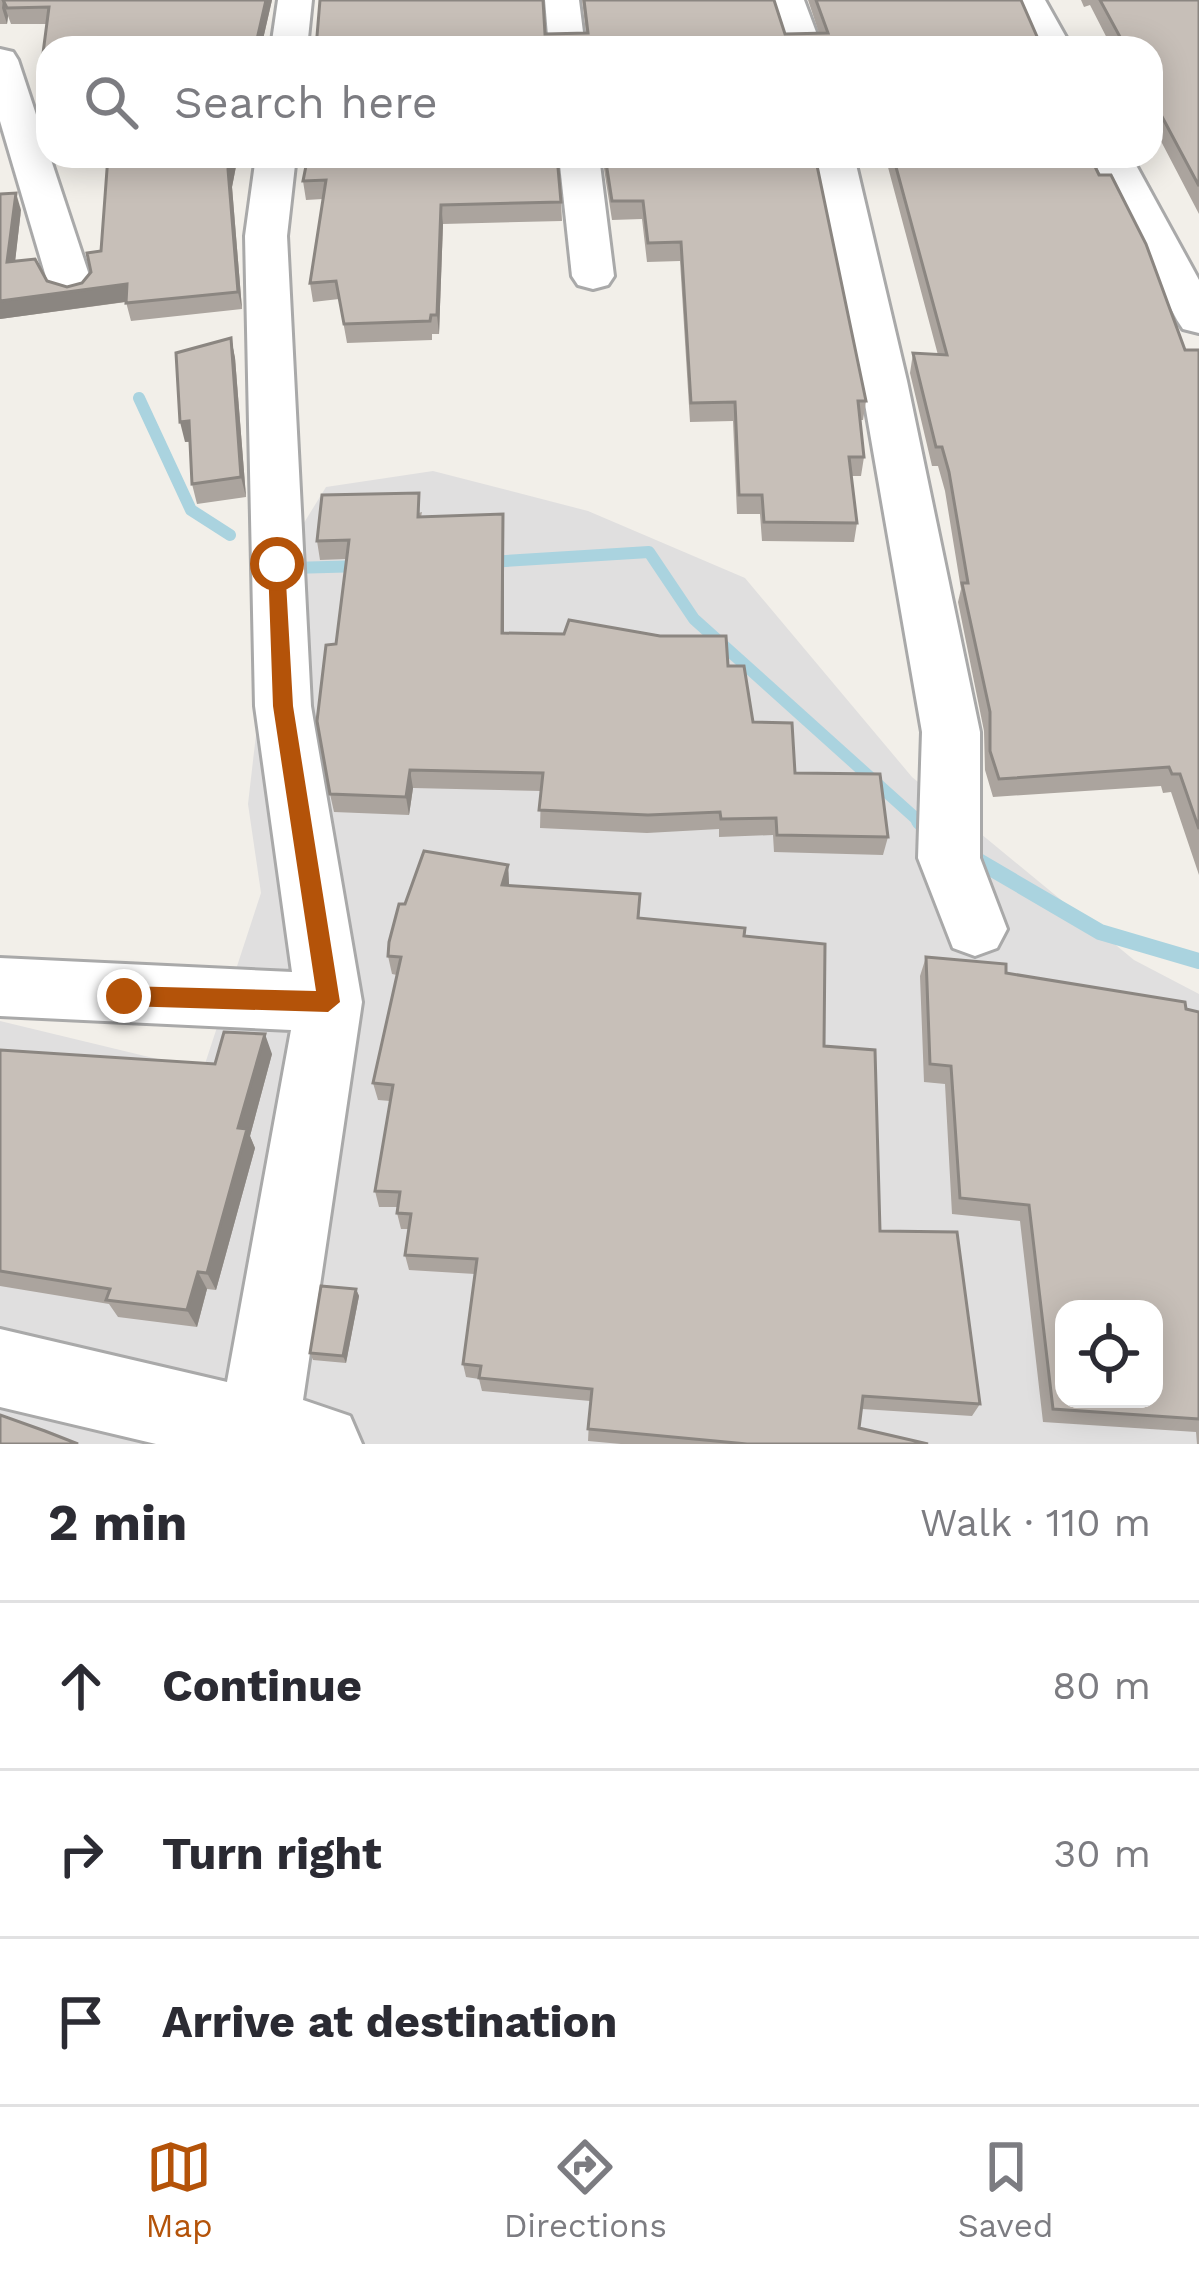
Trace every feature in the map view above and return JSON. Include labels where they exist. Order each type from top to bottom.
[{"type":"street","points":[[290,36],[295,0]]},
{"type":"street","points":[[562,0],[566,36]]},
{"type":"street","points":[[787,0],[800,36]]},
{"type":"street","points":[[1028,0],[1048,36]]},
{"type":"street","points":[[0,61],[71,287]]},
{"type":"street","points":[[0,1368],[290,1435],[328,1002],[283,706],[266,236],[274,168]]},
{"type":"street","points":[[580,168],[593,276]]},
{"type":"street","points":[[836,168],[884,381],[951,732],[950,858],[975,929]]},
{"type":"street","points":[[1117,168],[1199,320]]},
{"type":"street","points":[[0,987],[328,1002]]},
{"type":"shaded area","points":[[433,471],[588,511],[745,578],[912,777],[1134,960],[1199,994],[1199,1444],[0,1444],[0,1021],[203,1070],[261,893],[248,804],[275,570],[326,487]]},
{"type":"building","points":[[3,0],[266,0],[258,36],[45,36],[49,7],[7,8]]},
{"type":"building","points":[[320,0],[543,0],[545,34],[588,33],[584,0],[774,0],[785,34],[828,33],[816,0],[1021,0],[1037,36],[317,36]]},
{"type":"building","points":[[1100,0],[1199,0],[1199,186],[1163,118],[1163,36],[1120,36]]},
{"type":"building","points":[[107,168],[228,168],[238,292],[126,303],[127,284],[0,301],[0,194],[16,193],[7,262],[35,259],[47,281],[67,287],[82,283],[91,272],[87,253],[101,251]]},
{"type":"building","points":[[306,168],[558,168],[561,202],[441,205],[437,315],[431,315],[430,321],[344,324],[336,281],[310,283],[326,180],[303,181]]},
{"type":"building","points":[[607,168],[817,168],[866,401],[858,401],[864,457],[849,457],[857,523],[764,522],[762,495],[739,495],[735,402],[691,403],[681,242],[648,243],[643,201],[612,201]]},
{"type":"building","points":[[896,168],[1096,168],[1099,175],[1111,175],[1146,244],[1185,350],[1199,350],[1199,829],[1180,774],[1172,774],[1169,767],[999,779],[990,751],[990,712],[962,583],[968,583],[949,472],[942,447],[936,447],[913,353],[947,355]]},
{"type":"building","points":[[231,338],[241,477],[192,484],[189,421],[180,422],[176,353]]},
{"type":"building","points":[[419,493],[418,517],[503,514],[502,633],[564,634],[569,620],[660,636],[726,636],[728,666],[744,666],[753,722],[792,723],[795,773],[880,774],[888,837],[777,835],[776,818],[721,819],[720,812],[648,815],[539,810],[543,773],[410,770],[406,797],[330,794],[317,721],[326,645],[336,644],[349,540],[317,541],[322,495]]},
{"type":"building","points":[[424,851],[508,865],[502,885],[640,894],[638,918],[745,928],[744,936],[825,944],[824,1046],[875,1050],[880,1231],[957,1232],[980,1404],[863,1396],[859,1428],[928,1444],[747,1444],[588,1429],[592,1389],[479,1378],[481,1366],[463,1364],[477,1259],[405,1255],[411,1214],[397,1213],[400,1192],[375,1191],[393,1085],[373,1083],[401,957],[388,956],[389,942],[399,904],[405,904]]},
{"type":"building","points":[[926,957],[1006,964],[1006,973],[1185,1002],[1186,1009],[1199,1012],[1199,1419],[1053,1409],[1029,1205],[960,1198],[951,1066],[930,1064]]},
{"type":"building","points":[[224,1032],[265,1034],[238,1128],[247,1129],[207,1273],[198,1272],[187,1310],[106,1300],[110,1289],[0,1271],[0,1050],[215,1064]]},
{"type":"building","points":[[321,1286],[356,1289],[343,1356],[310,1353]]},
{"type":"building","points":[[0,1415],[45,1431],[78,1444],[0,1444]]},
{"type":"waterway","points":[[139,398],[191,510],[230,535]]},
{"type":"waterway","points":[[489,562],[649,552],[694,619],[922,824]]},
{"type":"waterway","points":[[291,568],[364,566]]},
{"type":"waterway","points":[[919,821],[931,832]]},
{"type":"waterway","points":[[970,856],[1100,932],[1199,961]]},
{"type":"route","points":[[124,996],[328,1002],[283,706],[277,564]]}]
